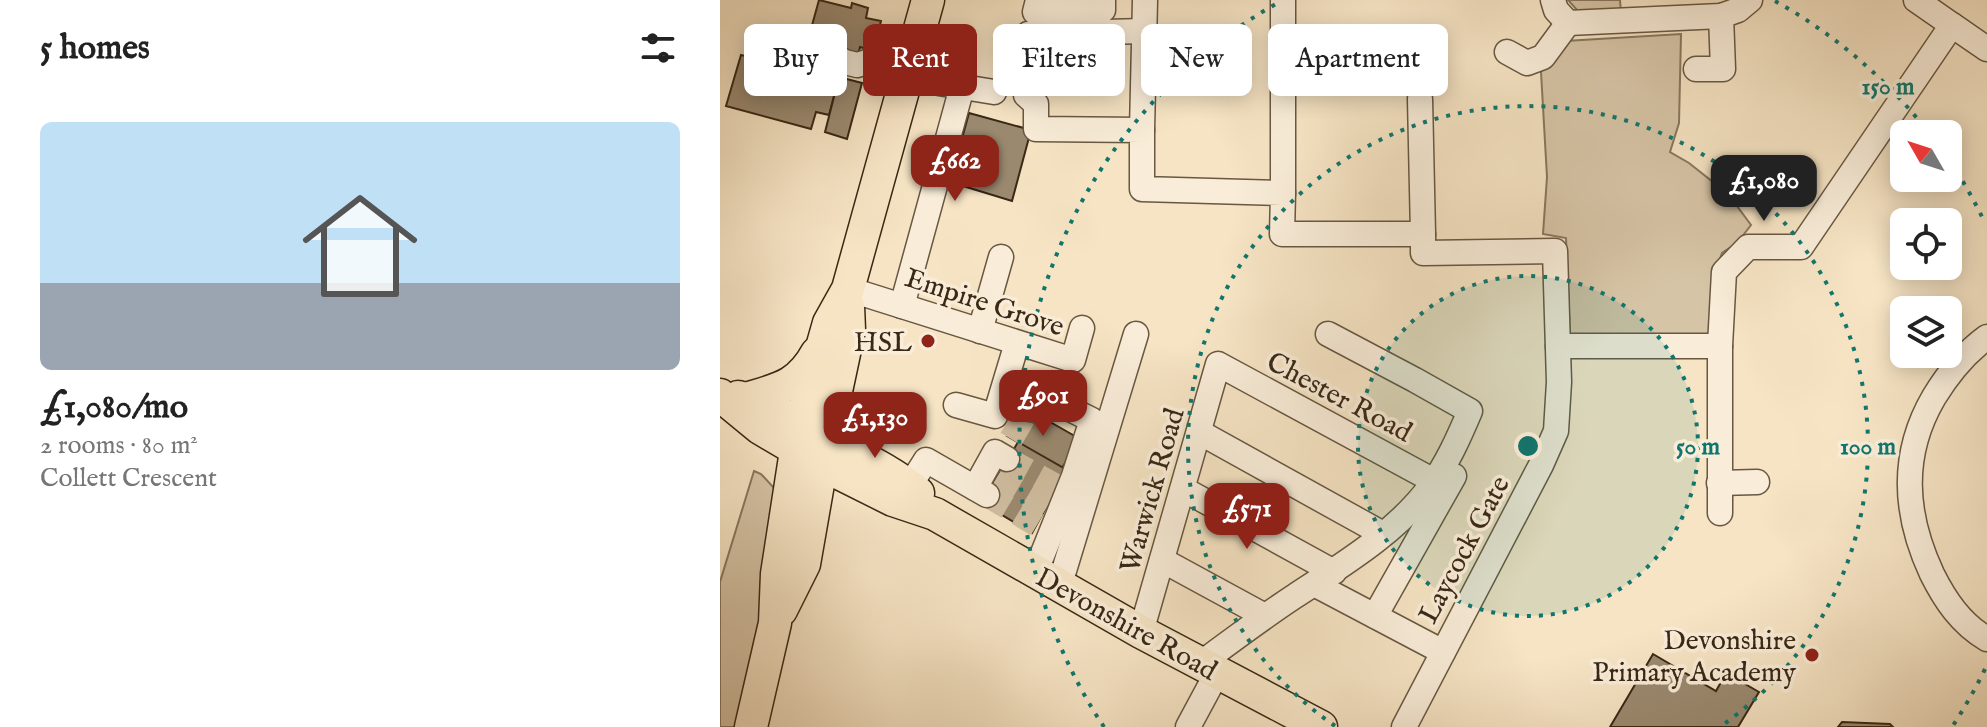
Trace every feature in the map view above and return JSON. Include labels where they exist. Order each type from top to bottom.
[{"type":"main road","points":[[922,24],[928,0]]},
{"type":"main road","points":[[751,727],[775,623],[804,564],[810,444],[823,344],[829,323],[848,289],[903,96]]},
{"type":"main road","points":[[810,444],[849,330],[848,289]]},
{"type":"main road","points":[[729,396],[788,385],[801,376],[823,344]]},
{"type":"main road","name":"Devonshire Road","points":[[729,396],[770,409],[810,444],[904,494],[925,499],[935,514],[1303,723]]},
{"type":"street","points":[[1038,0],[1035,12],[1103,10],[1103,0]]},
{"type":"street","points":[[1144,24],[1145,0]]},
{"type":"street","points":[[1283,0],[1282,234],[1423,234],[1420,99]]},
{"type":"street","points":[[1553,0],[1556,10],[1568,23],[1721,16],[1738,10],[1750,0]]},
{"type":"street","points":[[1916,0],[1987,49]]},
{"type":"street","points":[[1696,69],[1723,69],[1721,16]]},
{"type":"street","points":[[1507,52],[1527,63],[1543,57],[1568,23]]},
{"type":"street","points":[[1720,513],[1720,346],[1724,272],[1748,247],[1801,247],[1952,25]]},
{"type":"street","points":[[902,306],[960,96]]},
{"type":"street","points":[[1027,96],[1036,104],[1036,129],[1142,130]]},
{"type":"street","points":[[1143,96],[1142,189],[1283,193]]},
{"type":"street","name":"Laycock Gate","points":[[1404,727],[1541,465],[1556,431],[1559,382],[1555,251],[1423,253],[1423,234]]},
{"type":"street","points":[[980,331],[1001,257]]},
{"type":"street","name":"Empire Grove","points":[[848,289],[1073,360],[1082,328]]},
{"type":"street","points":[[1047,580],[1136,334]]},
{"type":"street","points":[[1328,334],[1470,411],[1444,478],[1375,616]]},
{"type":"street","points":[[1987,337],[1945,379],[1931,403],[1919,428],[1911,457],[1909,486],[1919,539],[1940,590],[1957,615],[1987,639]]},
{"type":"street","points":[[956,405],[995,416],[1017,343]]},
{"type":"street","points":[[1558,346],[1720,346]]},
{"type":"street","name":"Chester Road","points":[[1218,364],[1444,478]]},
{"type":"street","name":"Warwick Road","points":[[1141,632],[1218,364]]},
{"type":"street","points":[[1029,409],[1038,393],[1092,420],[1053,510],[1047,580]]},
{"type":"street","points":[[1199,432],[1383,534]]},
{"type":"street","points":[[904,494],[926,460],[995,469]]},
{"type":"street","points":[[1188,727],[1208,669],[1265,616],[1324,578],[1383,534],[1444,478]]},
{"type":"street","points":[[1719,483],[1757,482]]},
{"type":"street","points":[[1183,489],[1324,578],[1375,616],[1443,652]]},
{"type":"street","points":[[1162,560],[1265,616]]},
{"type":"shaded area","points":[[1568,0],[1620,0],[1621,12],[1578,11]]},
{"type":"shaded area","points":[[1681,34],[1679,123],[1670,152],[1728,194],[1751,225],[1737,243],[1722,253],[1715,274],[1711,336],[1570,336],[1566,238],[1543,234],[1547,177],[1541,72],[1565,41]]},
{"type":"shaded area","points":[[754,471],[775,489],[756,651],[741,713],[734,727],[720,727],[720,582]]},
{"type":"building","points":[[819,0],[851,8],[852,3],[868,8],[866,18],[881,21],[880,24],[863,24],[863,48],[860,47],[858,56],[847,54],[847,24],[812,24]]},
{"type":"building","points":[[741,55],[744,56],[744,96],[834,96],[829,115],[816,112],[811,129],[726,106]]},
{"type":"building","points":[[847,79],[862,83],[847,139],[825,132],[834,96],[847,96]]},
{"type":"building","points":[[969,113],[1031,130],[1012,201],[950,182]]},
{"type":"building","points":[[1024,407],[1080,439],[1062,468],[1007,436]]},
{"type":"building","points":[[1018,442],[1067,470],[1032,533],[982,503]]},
{"type":"building","points":[[1653,654],[1716,691],[1726,673],[1759,692],[1738,727],[1610,727]]},
{"type":"building","points":[[1842,722],[1890,724],[1893,727],[1838,727]]},
{"type":"tunnel","points":[[1011,439],[1029,409]]},
{"type":"tunnel","points":[[1007,459],[1058,487]]},
{"type":"tunnel","points":[[997,477],[1047,507]]},
{"type":"tunnel","points":[[987,495],[1037,525]]},
{"type":"place","name":"HSL","points":[[928,341]]},
{"type":"place","name":"Devonshire Primary Academy","points":[[1812,655]]}]
